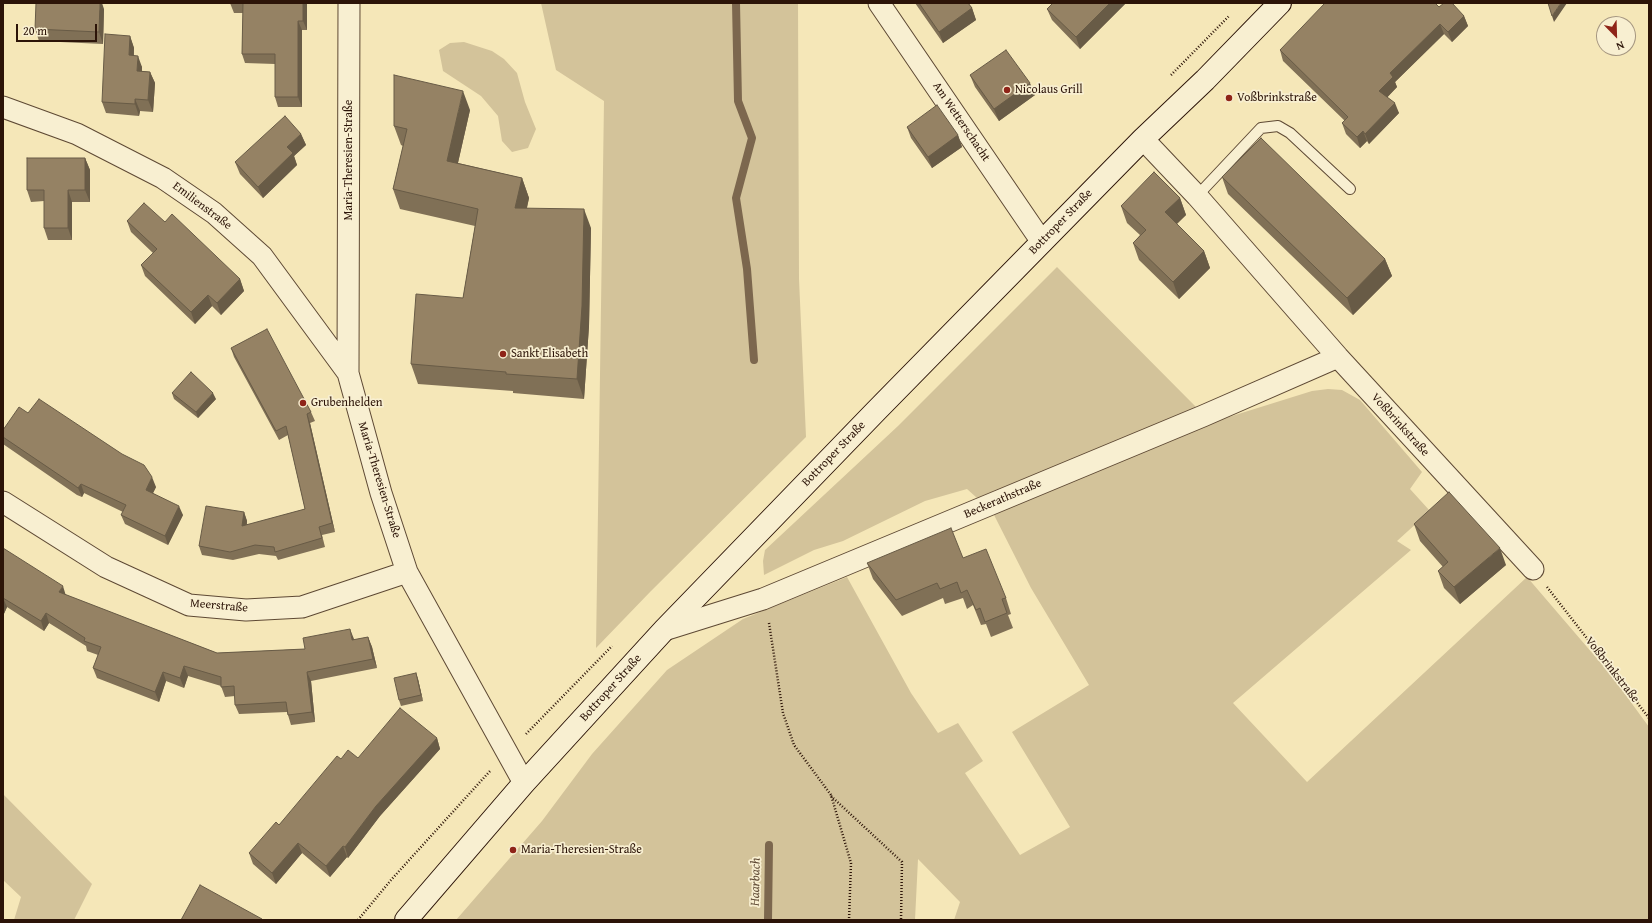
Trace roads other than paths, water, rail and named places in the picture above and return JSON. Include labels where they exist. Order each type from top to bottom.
[{"type":"main road","name":"Bottroper Straße","points":[[406,920],[524,783],[664,630],[876,410],[1143,139],[1205,80],[1280,3]]},
{"type":"street","name":"Maria-Theresien-Straße","points":[[349,3],[348,373],[380,493],[407,572],[524,783]]},
{"type":"street","name":"Am Wetterschacht","points":[[879,3],[1042,242]]},
{"type":"street","name":"Emilienstraße","points":[[3,107],[84,138],[163,178],[214,213],[262,256],[348,373]]},
{"type":"street","name":"Voßbrinkstraße","points":[[1143,139],[1197,196],[1338,357],[1533,569]]},
{"type":"street","name":"Beckerathstraße","points":[[664,630],[764,599],[1203,416],[1338,357]]},
{"type":"street","name":"Meerstraße","points":[[3,502],[106,567],[189,605],[246,610],[302,607],[407,572]]},
{"type":"lane","points":[[1197,196],[1261,128],[1278,126],[1290,133],[1350,189]]},
{"type":"waterway","points":[[736,3],[738,101],[752,138],[736,198],[747,269],[754,360]]},
{"type":"waterway","name":"Haarbach","points":[[768,920],[769,845]]},
{"type":"place","name":"Nicolaus Grill","points":[[1007,90]]},
{"type":"place","name":"Voßbrinkstraße","points":[[1229,98]]},
{"type":"place","name":"Sankt Elisabeth","points":[[503,354]]},
{"type":"place","name":"Grubenhelden","points":[[303,403]]},
{"type":"place","name":"Maria-Theresien-Straße","points":[[513,850]]}]
